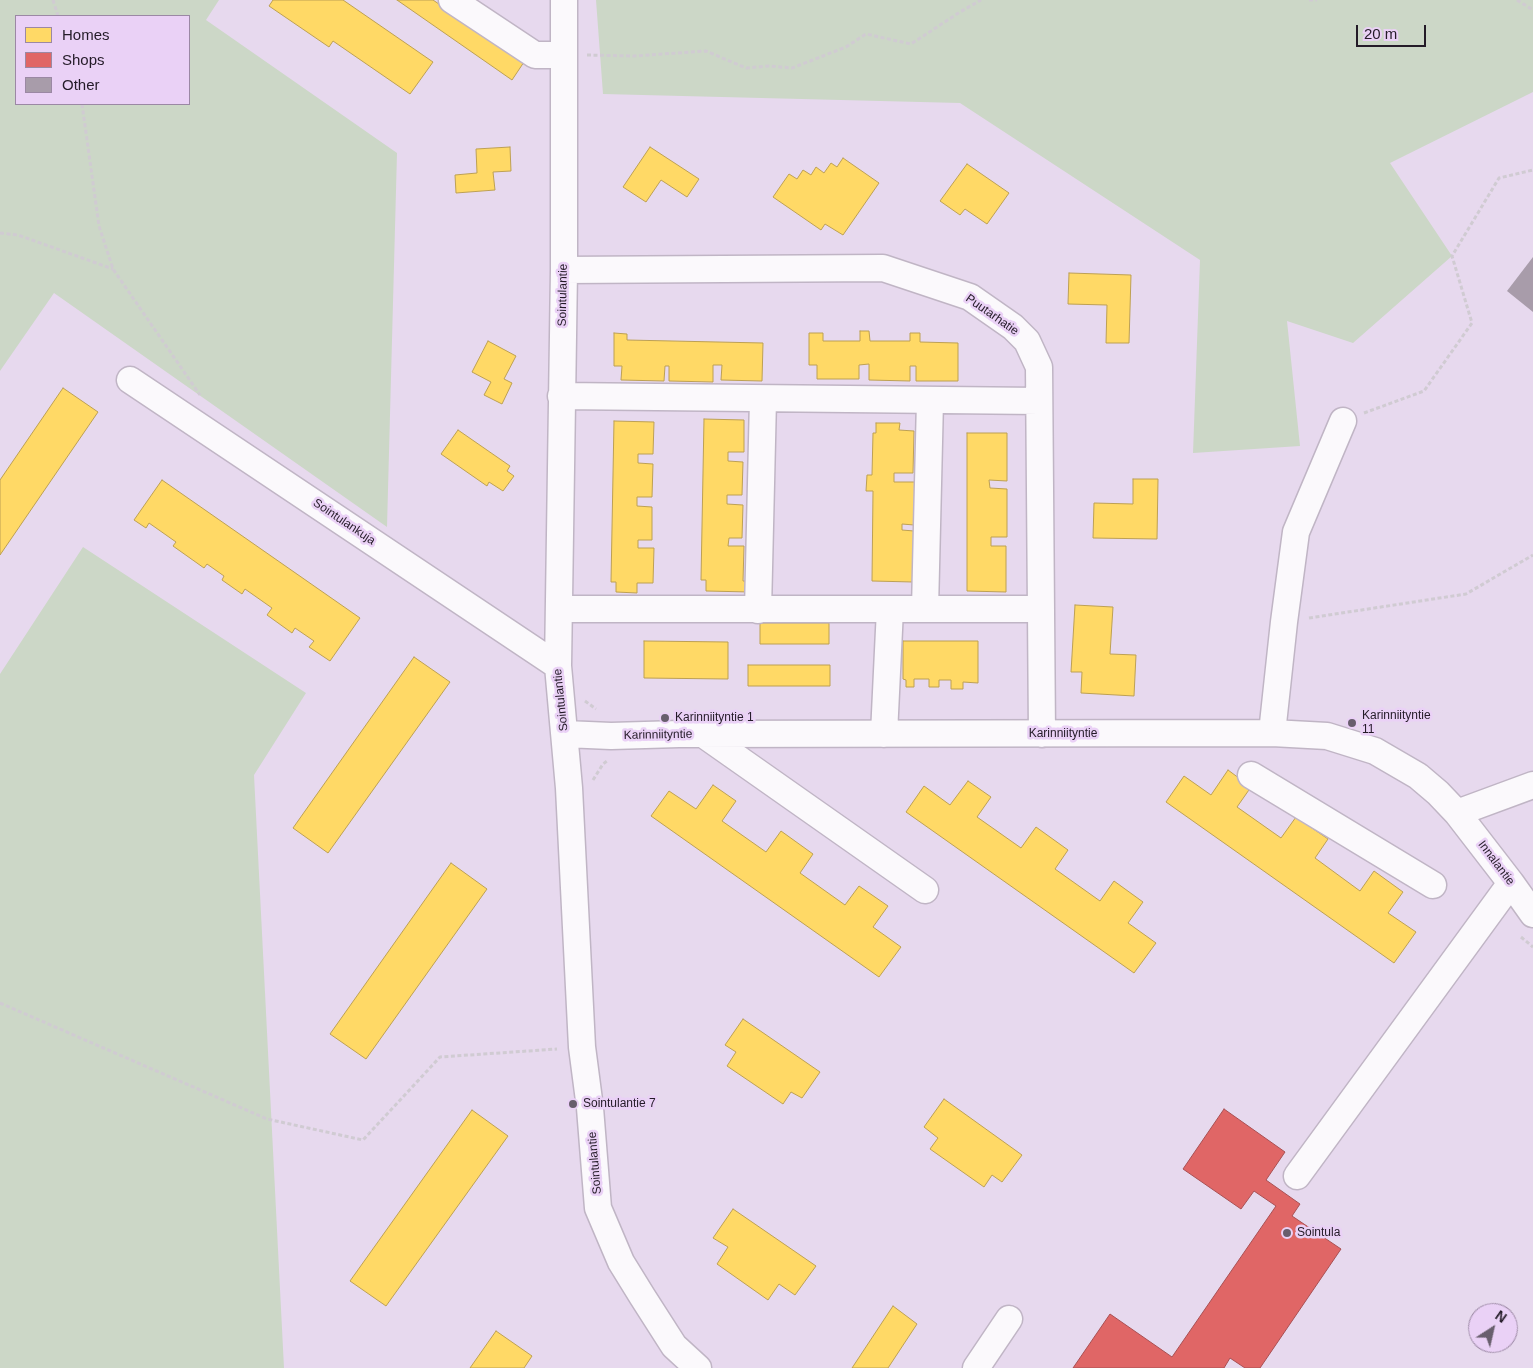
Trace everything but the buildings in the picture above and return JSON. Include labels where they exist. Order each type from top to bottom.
[{"type":"street","points":[[452,0],[535,55],[564,55]]},
{"type":"street","name":"Sointulantie","points":[[564,0],[564,270],[558,666],[569,788],[582,1047],[590,1108],[598,1208],[621,1262],[642,1296],[674,1346],[698,1368]]},
{"type":"street","name":"Puutarhatie","points":[[564,270],[883,268],[970,297],[1013,327],[1027,341],[1039,366],[1042,734]]},
{"type":"street","name":"Sointulankuja","points":[[130,380],[558,666]]},
{"type":"street","points":[[562,396],[1039,401]]},
{"type":"street","points":[[758,610],[763,399]]},
{"type":"street","points":[[925,609],[930,400]]},
{"type":"street","points":[[1272,733],[1296,532],[1343,421]]},
{"type":"street","points":[[559,609],[1041,609]]},
{"type":"street","points":[[884,734],[890,609]]},
{"type":"street","name":"Karinniityntie","points":[[565,734],[611,736],[703,734],[1272,733],[1327,736],[1376,751],[1418,776],[1457,813]]},
{"type":"street","points":[[703,734],[925,890]]},
{"type":"street","points":[[1251,775],[1433,885]]},
{"type":"street","points":[[1457,813],[1533,785]]},
{"type":"street","name":"Innalantie","points":[[1457,813],[1511,882],[1526,925]]},
{"type":"street","points":[[1297,1176],[1511,882]]},
{"type":"street","points":[[976,1368],[1009,1319]]},
{"type":"path","points":[[53,0],[58,15]]},
{"type":"path","points":[[564,55],[634,56],[706,51],[746,68],[769,66],[792,68],[846,47],[866,34],[911,44],[981,0]]},
{"type":"path","points":[[1309,0],[1317,0]]},
{"type":"path","points":[[1517,0],[1533,10]]},
{"type":"path","points":[[82,105],[99,226],[113,269],[200,396]]},
{"type":"path","points":[[1343,421],[1424,390],[1472,323],[1452,256],[1499,178],[1533,170]]},
{"type":"path","points":[[0,233],[18,235],[113,269]]},
{"type":"path","points":[[1284,622],[1466,594],[1533,555]]},
{"type":"path","points":[[593,780],[603,764],[612,758],[611,736]]},
{"type":"path","points":[[1526,925],[1533,947]]},
{"type":"path","points":[[0,1003],[267,1119],[363,1140],[440,1057],[582,1047]]},
{"type":"green space","points":[[0,0],[219,0],[206,20],[397,153],[387,527],[54,293],[0,371]]},
{"type":"green space","points":[[596,0],[1533,0],[1533,92],[1390,163],[1452,256],[1353,343],[1287,321],[1300,446],[1193,453],[1200,260],[960,103],[603,94]]},
{"type":"green space","points":[[83,547],[306,693],[254,775],[284,1368],[0,1368],[0,674]]},
{"type":"place","name":"Karinniityntie 1","points":[[665,718]]},
{"type":"place","name":"Karinniityntie 11","points":[[1352,723]]},
{"type":"place","name":"Sointulantie 7","points":[[573,1104]]},
{"type":"place","name":"Sointula","points":[[1287,1233]]}]
